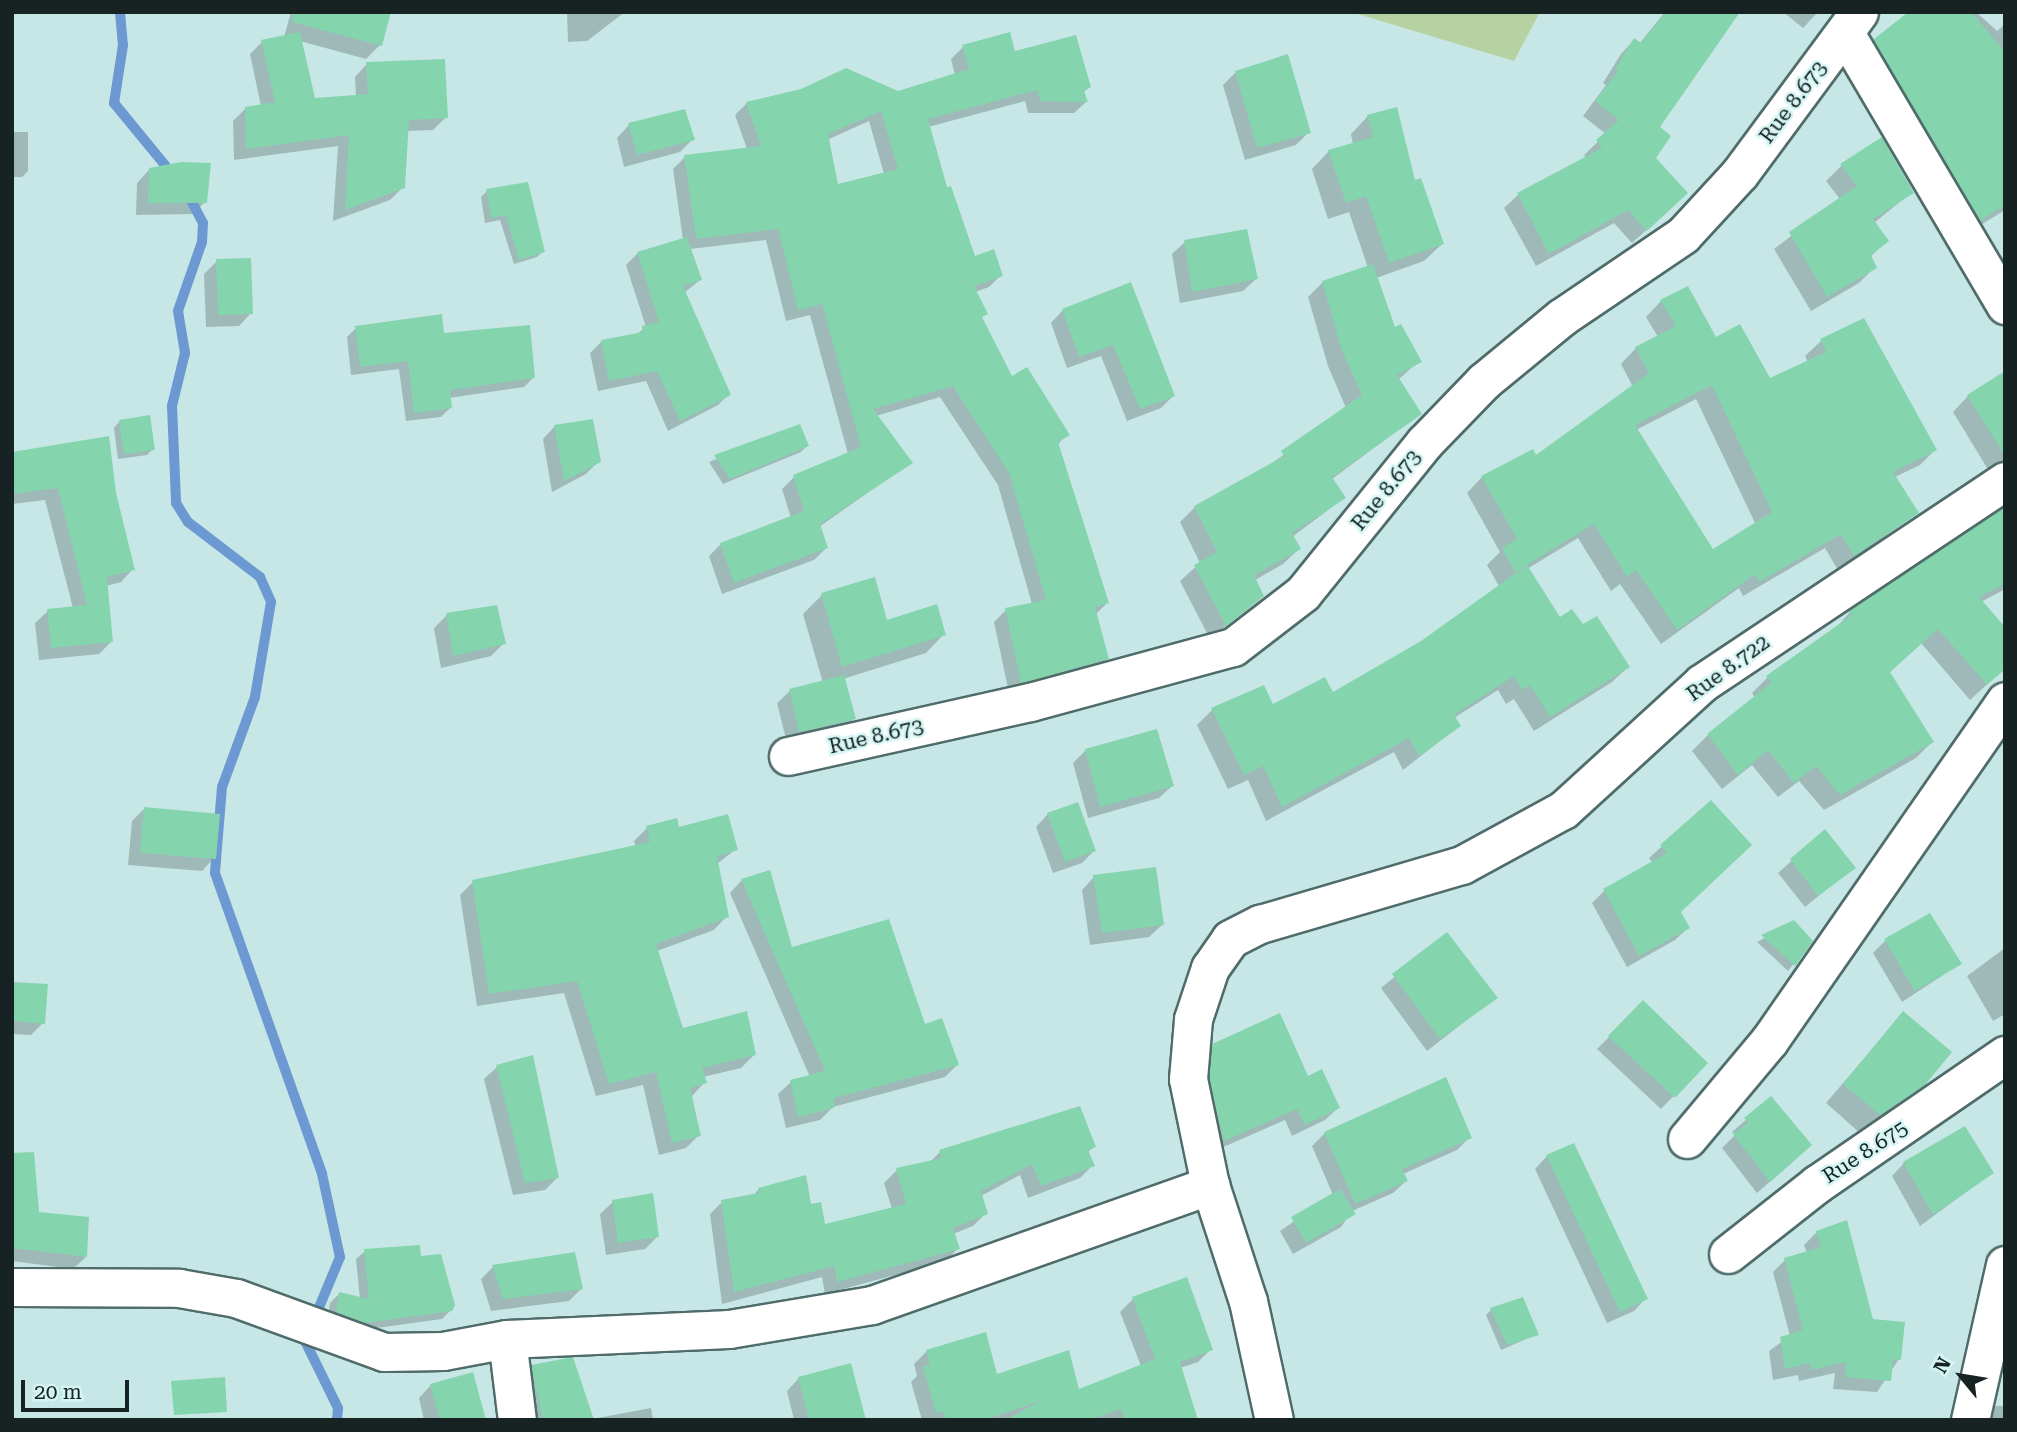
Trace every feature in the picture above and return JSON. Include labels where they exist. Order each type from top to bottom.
[{"type":"street","points":[[1852,23],[2005,305]]},
{"type":"street","name":"Rue 8.673","points":[[788,756],[1030,702],[1233,647],[1303,593],[1424,443],[1485,381],[1562,317],[1683,235],[1740,173],[1852,23]]},
{"type":"street","name":"Rue 8.722","points":[[1274,1420],[1248,1301],[1210,1185],[1188,1079],[1193,1019],[1210,968],[1230,939],[1260,924],[1461,865],[1563,810],[1702,683],[2005,481]]},
{"type":"street","points":[[1687,1139],[1769,1041],[2005,701]]},
{"type":"street","name":"Rue 8.675","points":[[1728,1254],[1817,1184],[2005,1055]]},
{"type":"street","points":[[12,1287],[179,1288],[236,1298],[384,1352],[443,1351],[507,1339],[729,1329],[872,1305],[1210,1185]]},
{"type":"street","points":[[1970,1420],[2005,1265]]},
{"type":"street","points":[[507,1339],[517,1420]]},
{"type":"green space","points":[[1351,12],[1540,12],[1514,61]]},
{"type":"building","points":[[293,12],[391,12],[382,46],[292,22]]},
{"type":"building","points":[[1666,12],[1740,12],[1660,127],[1671,136],[1656,158],[1688,193],[1647,231],[1628,210],[1549,254],[1517,193],[1602,148],[1596,140],[1619,120],[1595,101],[1618,71],[1615,69],[1634,38],[1641,43]]},
{"type":"building","points":[[1908,12],[1971,12],[2005,52],[2005,205],[1980,221],[1873,40]]},
{"type":"building","points":[[300,32],[315,98],[368,94],[366,62],[445,59],[448,118],[409,120],[405,188],[345,210],[349,135],[246,149],[245,107],[275,102],[261,40]]},
{"type":"building","points":[[1010,32],[1015,51],[1076,35],[1091,87],[1084,91],[1088,102],[1040,101],[1037,90],[928,119],[947,187],[951,186],[975,256],[994,249],[1003,276],[974,286],[988,314],[982,317],[1012,376],[1027,367],[1070,435],[1058,442],[1109,603],[1095,607],[1109,659],[1021,683],[1005,608],[1046,600],[1009,473],[953,386],[873,409],[913,463],[820,524],[828,548],[734,583],[720,543],[804,511],[793,475],[861,447],[822,304],[798,310],[778,229],[696,239],[684,155],[761,146],[746,102],[801,89],[846,68],[898,91],[969,69],[962,45]],"holes":[[[881,111],[898,169],[838,184],[828,134]]]},
{"type":"building","points":[[1288,54],[1311,133],[1257,148],[1235,71]]},
{"type":"building","points":[[1397,107],[1415,180],[1421,178],[1444,244],[1389,263],[1366,196],[1346,203],[1328,150],[1373,137],[1367,115]]},
{"type":"building","points":[[685,109],[695,140],[637,155],[628,123]]},
{"type":"building","points":[[1882,137],[1914,193],[1873,219],[1889,241],[1871,255],[1877,268],[1827,297],[1789,232],[1857,186],[1840,164]]},
{"type":"building","points":[[181,162],[211,163],[207,203],[148,203],[149,168]]},
{"type":"building","points":[[528,182],[545,252],[519,260],[506,215],[491,218],[486,189]]},
{"type":"building","points":[[1247,229],[1258,279],[1192,292],[1184,240]]},
{"type":"building","points":[[687,237],[702,280],[683,286],[731,395],[680,421],[657,371],[609,381],[601,340],[643,332],[642,326],[659,322],[637,252]]},
{"type":"building","points":[[251,258],[253,314],[218,315],[216,259]]},
{"type":"building","points":[[1373,264],[1395,327],[1401,324],[1422,362],[1397,375],[1422,414],[1332,477],[1346,498],[1292,533],[1301,549],[1254,575],[1264,596],[1226,626],[1194,565],[1217,552],[1194,506],[1284,456],[1281,451],[1362,395],[1342,351],[1322,281]]},
{"type":"building","points":[[1131,282],[1175,396],[1140,409],[1113,345],[1079,357],[1062,309]]},
{"type":"building","points":[[1688,286],[1716,337],[1740,324],[1770,378],[1826,352],[1820,339],[1864,318],[1937,450],[1893,472],[1919,513],[1854,556],[1841,534],[1759,582],[1755,574],[1677,630],[1636,570],[1627,577],[1594,524],[1515,572],[1502,548],[1517,539],[1481,476],[1533,449],[1536,455],[1649,373],[1635,347],[1676,326],[1660,300]],"holes":[[[1712,385],[1772,512],[1713,549],[1635,425]]]},
{"type":"building","points":[[442,314],[444,333],[530,325],[535,378],[450,390],[452,408],[414,413],[408,361],[360,367],[355,326]]},
{"type":"building","points":[[2005,371],[2005,456],[1967,395]]},
{"type":"building","points":[[150,415],[155,450],[124,454],[119,420]]},
{"type":"building","points":[[593,419],[601,462],[564,481],[554,425]]},
{"type":"building","points":[[800,424],[809,446],[730,479],[714,455]]},
{"type":"building","points":[[109,436],[116,493],[135,570],[107,577],[113,642],[51,648],[47,609],[87,605],[58,488],[12,494],[12,452]]},
{"type":"building","points":[[2005,506],[2005,584],[1979,597],[2005,627],[2005,669],[1987,685],[1938,629],[1890,672],[1934,742],[1840,795],[1816,766],[1794,783],[1768,750],[1738,775],[1707,734],[1771,683],[1766,676],[1852,615],[1849,611]]},
{"type":"building","points":[[1527,565],[1560,617],[1572,609],[1583,624],[1597,616],[1630,667],[1550,717],[1530,685],[1522,690],[1514,676],[1454,715],[1461,726],[1419,756],[1409,738],[1282,807],[1263,766],[1244,775],[1211,708],[1264,685],[1273,704],[1325,677],[1333,692],[1421,641]]},
{"type":"building","points":[[875,577],[887,620],[937,604],[946,635],[842,667],[821,593]]},
{"type":"building","points":[[497,605],[506,644],[453,656],[446,613]]},
{"type":"building","points":[[844,675],[856,719],[799,732],[789,689]]},
{"type":"building","points":[[1157,729],[1174,786],[1100,807],[1085,749]]},
{"type":"building","points":[[1711,800],[1752,845],[1681,912],[1690,928],[1639,956],[1603,889],[1667,853],[1660,845]]},
{"type":"building","points":[[1078,802],[1096,851],[1065,862],[1047,813]]},
{"type":"building","points":[[144,807],[220,814],[216,859],[140,853]]},
{"type":"building","points":[[728,814],[738,850],[717,856],[729,917],[656,944],[683,1028],[747,1011],[756,1055],[702,1068],[707,1083],[690,1088],[701,1136],[672,1143],[656,1072],[609,1084],[577,981],[489,994],[472,880],[650,842],[646,826],[677,818],[679,827]]},
{"type":"building","points":[[1825,829],[1856,868],[1818,896],[1790,859]]},
{"type":"building","points":[[1156,867],[1164,925],[1102,933],[1093,875]]},
{"type":"building","points":[[770,870],[792,947],[889,919],[925,1024],[942,1018],[959,1065],[834,1098],[834,1108],[798,1117],[790,1080],[825,1071],[741,879]]},
{"type":"building","points":[[1930,913],[1962,964],[1915,991],[1884,939]]},
{"type":"building","points":[[1794,920],[1813,941],[1795,966],[1761,935]]},
{"type":"building","points":[[1447,932],[1498,998],[1440,1039],[1392,974]]},
{"type":"building","points":[[12,982],[48,984],[45,1024],[12,1021]]},
{"type":"building","points":[[1643,1000],[1708,1063],[1675,1098],[1608,1036]]},
{"type":"building","points":[[1903,1011],[1952,1052],[1925,1085],[1880,1115],[1843,1084]]},
{"type":"building","points":[[1280,1013],[1308,1076],[1322,1069],[1340,1108],[1305,1125],[1297,1109],[1224,1141],[1209,1078],[1212,1044]]},
{"type":"building","points":[[533,1055],[559,1178],[525,1183],[496,1065]]},
{"type":"building","points":[[1446,1077],[1472,1138],[1402,1169],[1408,1181],[1355,1204],[1324,1132]]},
{"type":"building","points":[[1771,1096],[1812,1145],[1770,1182],[1733,1134],[1748,1123],[1744,1118]]},
{"type":"building","points":[[1080,1106],[1096,1147],[1088,1150],[1095,1166],[1041,1186],[1032,1164],[981,1191],[988,1214],[953,1228],[960,1249],[837,1282],[834,1266],[734,1292],[721,1200],[759,1193],[758,1188],[806,1175],[811,1204],[821,1202],[825,1224],[906,1204],[896,1168],[942,1158],[939,1150]]},
{"type":"building","points":[[1965,1126],[1994,1173],[1933,1215],[1903,1162]]},
{"type":"building","points":[[1574,1143],[1648,1299],[1620,1312],[1546,1155]]},
{"type":"building","points":[[34,1152],[39,1212],[89,1217],[87,1257],[12,1248],[12,1153]]},
{"type":"building","points":[[1340,1189],[1356,1214],[1306,1243],[1291,1217]]},
{"type":"building","points":[[653,1193],[659,1237],[618,1243],[612,1200]]},
{"type":"building","points":[[1847,1220],[1873,1319],[1905,1322],[1901,1360],[1893,1359],[1891,1381],[1845,1377],[1846,1362],[1811,1370],[1810,1363],[1785,1369],[1780,1337],[1803,1330],[1784,1258],[1821,1247],[1816,1231]]},
{"type":"building","points":[[420,1245],[421,1256],[441,1254],[455,1305],[452,1311],[365,1323],[336,1312],[339,1292],[369,1299],[364,1249]]},
{"type":"building","points":[[575,1252],[583,1289],[503,1299],[492,1265]]},
{"type":"building","points":[[1187,1277],[1213,1350],[1180,1362],[1198,1420],[1124,1420],[1121,1409],[1088,1420],[1006,1420],[1040,1401],[984,1420],[946,1420],[943,1411],[936,1413],[923,1367],[930,1365],[926,1350],[986,1332],[997,1374],[1069,1350],[1079,1389],[1155,1359],[1132,1297]]},
{"type":"building","points":[[1523,1297],[1539,1335],[1507,1345],[1490,1308]]},
{"type":"building","points":[[573,1357],[594,1420],[543,1420],[531,1365]]},
{"type":"building","points":[[851,1363],[866,1420],[809,1420],[798,1377]]},
{"type":"building","points":[[473,1372],[486,1420],[440,1420],[430,1384]]},
{"type":"building","points":[[225,1377],[227,1412],[174,1415],[171,1381]]},
{"type":"waterway","points":[[120,12],[123,45],[114,103],[174,176]]},
{"type":"waterway","points":[[186,191],[203,223],[202,242],[178,311],[185,353],[172,406],[176,503],[188,522],[260,577],[271,602],[255,697],[222,787],[215,873],[322,1174],[340,1257],[305,1341],[338,1408],[337,1420]]}]
